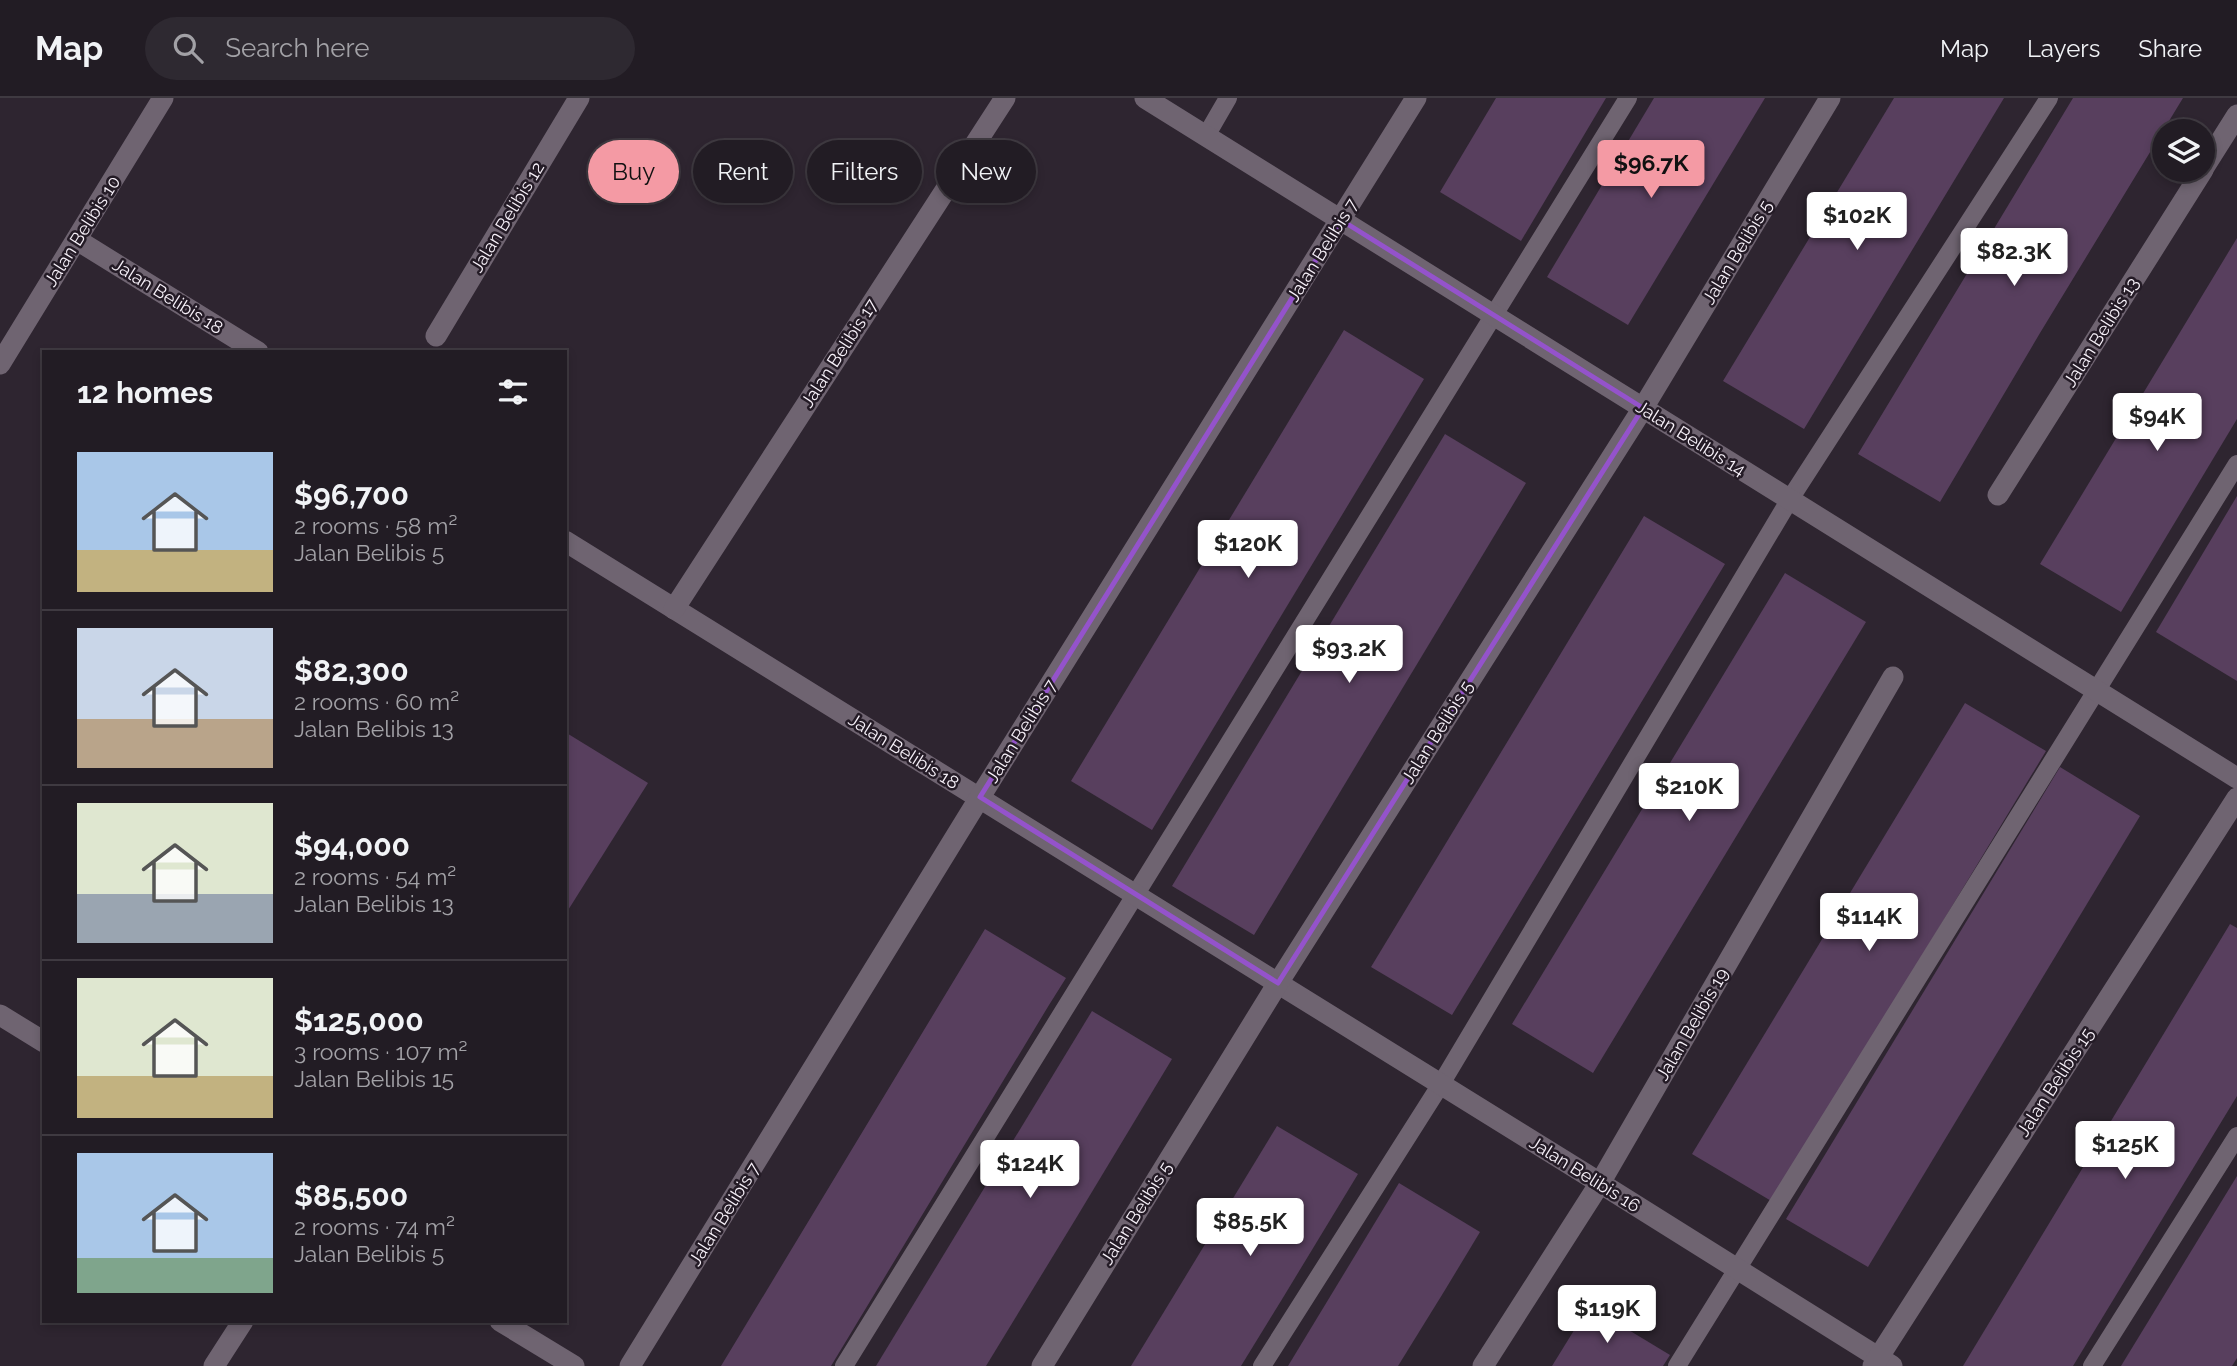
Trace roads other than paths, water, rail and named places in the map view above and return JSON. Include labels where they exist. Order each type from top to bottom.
[{"type":"street","name":"Jalan Belibis 10","points":[[0,364],[163,98]]},
{"type":"street","name":"Jalan Belibis 12","points":[[436,336],[579,98]]},
{"type":"street","name":"Jalan Belibis 17","points":[[674,609],[1005,98]]},
{"type":"street","name":"Jalan Belibis 14","points":[[1145,98],[2237,778]]},
{"type":"street","name":"Jalan Belibis 7","points":[[630,1366],[980,797],[1416,98]]},
{"type":"street","name":"Jalan Belibis 5","points":[[1042,1366],[1278,983],[1643,408],[1830,98]]},
{"type":"street","name":"Jalan Belibis 13","points":[[2215,150],[2237,115]]},
{"type":"street","name":"Jalan Belibis 13","points":[[1998,495],[2195,182]]},
{"type":"street","name":"Jalan Belibis 18","points":[[77,240],[255,350]]},
{"type":"street","name":"Jalan Belibis 18","points":[[567,542],[1278,983]]},
{"type":"street","name":"Jalan Belibis 19","points":[[1483,1366],[1600,1183],[1893,677]]},
{"type":"street","name":"Jalan Belibis 15","points":[[1881,1363],[2237,798]]},
{"type":"street","name":"Jalan Belibis 16","points":[[1278,983],[1737,1269],[1881,1363]]},
{"type":"street","points":[[0,1015],[42,1041]]},
{"type":"street","points":[[214,1366],[242,1323]]},
{"type":"street","points":[[503,1323],[574,1366]]},
{"type":"lane","points":[[1206,136],[1228,98]]},
{"type":"lane","points":[[844,1366],[1628,98]]},
{"type":"lane","points":[[1262,1366],[1441,1084],[1790,499],[2049,98]]},
{"type":"lane","points":[[1677,1366],[2237,464]]},
{"type":"lane","points":[[2092,1366],[2237,1136]]}]
